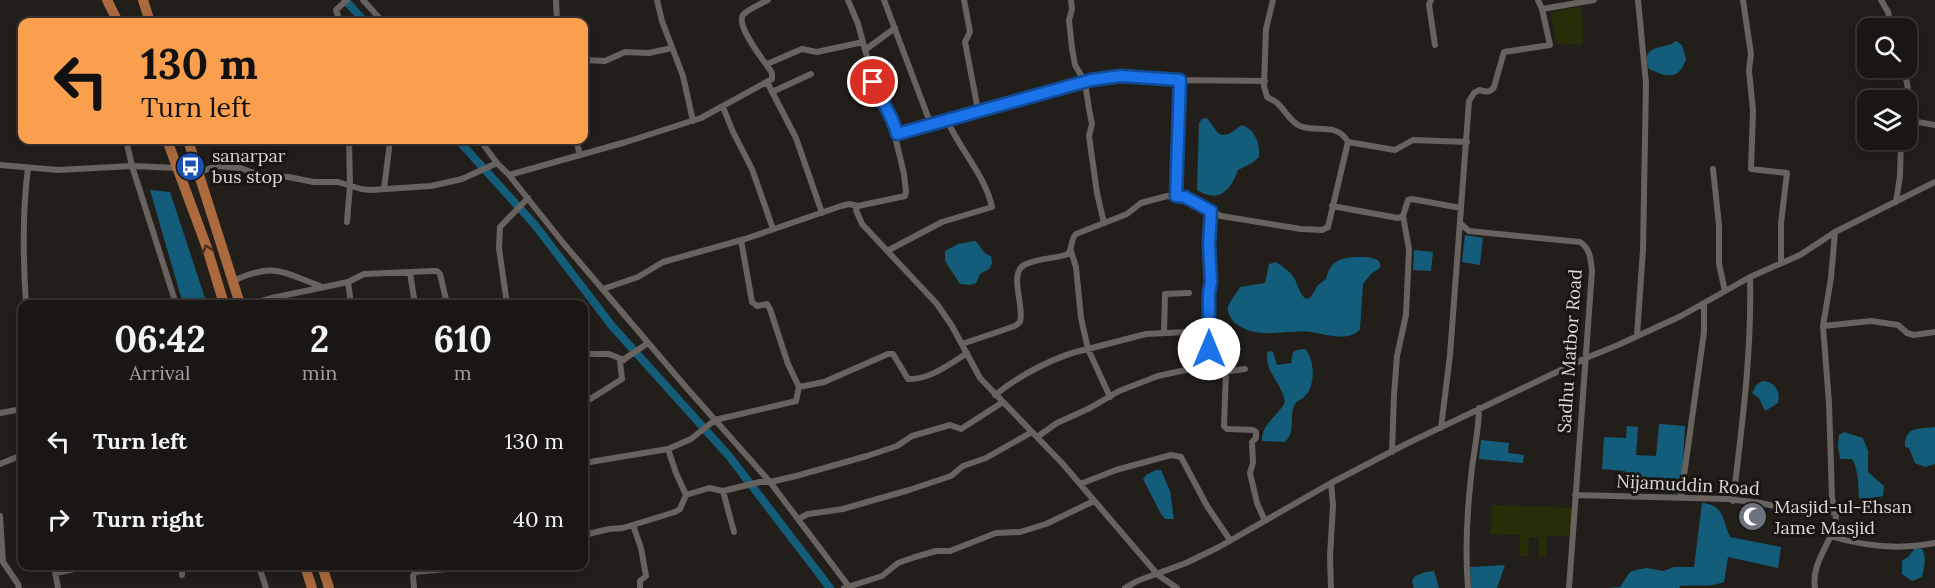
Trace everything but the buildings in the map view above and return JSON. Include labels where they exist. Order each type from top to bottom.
[{"type":"highway","points":[[107,0],[116,18]]},
{"type":"highway","points":[[143,0],[149,18]]},
{"type":"highway","points":[[169,144],[207,248],[223,300]]},
{"type":"highway","points":[[189,144],[239,300]]},
{"type":"highway","points":[[306,570],[312,588]]},
{"type":"highway","points":[[323,570],[329,588]]},
{"type":"street","points":[[339,18],[336,10],[348,0]]},
{"type":"street","points":[[363,0],[379,18]]},
{"type":"street","points":[[556,0],[557,18]]},
{"type":"street","points":[[657,0],[662,21],[683,76],[693,121]]},
{"type":"street","points":[[509,175],[693,121],[772,79],[772,73],[745,31],[741,20],[744,14],[758,2],[768,0]]},
{"type":"street","points":[[603,289],[638,277],[663,262],[741,240],[849,204],[858,206],[904,196],[906,188],[895,135],[897,134],[891,116],[877,93],[863,42],[848,0]]},
{"type":"street","points":[[884,0],[931,125]]},
{"type":"street","points":[[964,0],[970,32],[964,42],[978,110]]},
{"type":"street","points":[[1071,0],[1072,9],[1069,20],[1075,65],[1084,82],[1092,124],[1089,136],[1097,193],[1104,223]]},
{"type":"street","points":[[1273,0],[1266,29],[1265,92],[1267,97],[1275,101],[1298,125],[1308,128],[1327,128],[1344,136],[1348,142],[1395,150],[1413,140],[1467,142]]},
{"type":"street","points":[[1431,0],[1435,45]]},
{"type":"street","points":[[1441,428],[1450,355],[1469,101],[1479,90],[1491,91],[1494,87],[1504,52],[1550,45],[1538,0]]},
{"type":"street","points":[[1542,9],[1594,0]]},
{"type":"street","points":[[1637,335],[1643,250],[1646,83],[1638,0]]},
{"type":"street","points":[[1743,0],[1751,54],[1749,70],[1753,111],[1751,169],[1787,173],[1781,223],[1781,262]]},
{"type":"street","points":[[1881,0],[1890,18]]},
{"type":"street","points":[[865,50],[895,28]]},
{"type":"street","points":[[767,64],[802,49],[817,52],[863,42]]},
{"type":"street","points":[[588,60],[604,60],[625,52],[649,53],[672,48]]},
{"type":"street","points":[[772,92],[811,74]]},
{"type":"street","points":[[897,134],[1084,82],[1121,76],[1180,80],[1264,81]]},
{"type":"street","points":[[1176,196],[1180,80]]},
{"type":"street","points":[[766,82],[796,138],[822,213]]},
{"type":"street","points":[[723,107],[752,169],[774,229]]},
{"type":"street","points":[[887,251],[942,222],[992,207],[984,186],[955,138],[947,120]]},
{"type":"street","points":[[1917,122],[1935,125]]},
{"type":"street","points":[[1110,397],[1088,348],[1081,318],[1076,267],[1071,251],[1073,237],[1127,214],[1136,206],[1149,200],[1167,196],[1185,197],[1221,216],[1322,230],[1328,227],[1348,142]]},
{"type":"street","points":[[127,144],[175,300]]},
{"type":"street","points":[[347,222],[350,185],[349,144]]},
{"type":"street","points":[[384,189],[390,144]]},
{"type":"street","points":[[483,144],[713,423],[770,482],[847,587],[882,576],[898,563],[915,557],[950,550],[996,533],[1020,532],[1046,524],[1094,501]]},
{"type":"street","points":[[577,144],[580,155]]},
{"type":"street","points":[[1896,202],[1901,150]]},
{"type":"street","points":[[199,172],[217,166],[240,168],[260,175],[314,182],[338,182],[361,189],[384,189],[431,186],[451,182],[497,163]]},
{"type":"street","points":[[0,165],[58,170],[132,166],[178,168]]},
{"type":"street","points":[[26,300],[24,200],[28,168]]},
{"type":"street","points":[[1713,169],[1719,225],[1719,264],[1725,291]]},
{"type":"street","points":[[1125,588],[1137,581],[1158,575],[1195,559],[1331,483],[1479,408],[1671,320],[1750,277],[1800,255],[1835,232],[1935,182]]},
{"type":"street","points":[[506,300],[499,248],[500,227],[528,198]]},
{"type":"street","points":[[1392,452],[1397,356],[1406,315],[1409,249],[1403,216],[1408,200],[1412,199],[1461,208]]},
{"type":"street","points":[[858,206],[856,210],[862,224],[937,303],[980,378],[1035,434],[1158,575],[1177,588]]},
{"type":"street","points":[[1332,206],[1398,218],[1403,216]]},
{"type":"street","points":[[1210,371],[1211,211]]},
{"type":"street","name":"Sadhu Matbor Road","points":[[1461,224],[1468,231],[1580,242],[1586,245],[1592,271],[1569,588]]},
{"type":"street","points":[[1815,588],[1815,573],[1821,553],[1830,536],[1836,513],[1832,498],[1828,383],[1823,326],[1831,278],[1835,232]]},
{"type":"street","points":[[588,462],[668,449],[695,436],[713,423],[796,401],[799,387],[788,364],[770,309],[767,304],[756,306],[752,302],[741,240]]},
{"type":"street","points":[[962,344],[1015,326],[1020,322],[1021,306],[1017,273],[1019,268],[1032,262],[1062,257],[1071,251]]},
{"type":"street","points":[[233,281],[264,270],[277,270],[321,287]]},
{"type":"street","points":[[267,300],[348,282],[364,274],[437,271],[443,283],[446,300]]},
{"type":"street","points":[[410,273],[414,300]]},
{"type":"street","points":[[1733,501],[1751,317],[1750,277]]},
{"type":"street","points":[[348,282],[350,300]]},
{"type":"street","points":[[1164,332],[1165,294],[1189,292]]},
{"type":"street","points":[[1682,497],[1704,332],[1704,303]]},
{"type":"street","points":[[1823,326],[1871,321],[1898,325],[1907,333],[1914,335],[1935,332]]},
{"type":"street","points":[[995,395],[1022,377],[1053,361],[1088,348],[1164,332],[1226,330]]},
{"type":"street","points":[[588,400],[622,379],[620,362],[647,345]]},
{"type":"street","points":[[799,387],[824,382],[888,354],[893,354],[908,379],[912,379],[929,374],[967,353]]},
{"type":"street","points":[[588,354],[609,354],[624,360]]},
{"type":"street","points":[[798,519],[808,514],[843,509],[951,476],[963,466],[986,458],[1090,408],[1119,391],[1169,373],[1190,369],[1226,372],[1245,369]]},
{"type":"street","points":[[1226,372],[1224,426],[1227,429],[1257,432],[1252,442],[1253,464],[1250,472],[1257,502],[1265,521]]},
{"type":"street","points":[[686,495],[709,488],[723,491],[760,482],[770,482],[867,456],[897,446],[912,436],[950,424],[961,429],[1002,402]]},
{"type":"street","points":[[1468,588],[1468,515],[1479,408]]},
{"type":"street","points":[[0,413],[18,410]]},
{"type":"street","points":[[588,534],[633,525],[680,509],[686,495],[668,449]]},
{"type":"street","points":[[1080,484],[1116,470],[1178,455],[1207,506],[1230,540]]},
{"type":"street","points":[[0,464],[18,457]]},
{"type":"street","points":[[1331,483],[1333,505],[1331,588]]},
{"type":"street","points":[[723,491],[734,532]]},
{"type":"street","name":"Nijamuddin Road","points":[[1575,495],[1728,499],[1790,509],[1836,513]]},
{"type":"street","points":[[0,516],[3,562],[19,588]]},
{"type":"street","points":[[633,525],[641,548],[646,576],[640,581],[640,588]]},
{"type":"street","points":[[1830,536],[1875,545],[1910,546],[1935,543]]},
{"type":"street","points":[[55,570],[58,588]]},
{"type":"street","points":[[56,573],[70,570]]},
{"type":"street","points":[[182,570],[182,575]]},
{"type":"street","points":[[261,570],[266,588]]},
{"type":"street","points":[[414,588],[415,572],[436,570]]},
{"type":"green space","points":[[1582,6],[1583,45],[1556,43],[1551,13]]},
{"type":"green space","points":[[1492,505],[1574,508],[1572,536],[1547,536],[1546,557],[1538,556],[1539,538],[1529,537],[1528,556],[1520,556],[1520,535],[1491,534]]},
{"type":"water","points":[[1676,41],[1682,45],[1686,59],[1680,71],[1666,75],[1649,69],[1647,61],[1651,51]]},
{"type":"water","points":[[1207,118],[1222,135],[1229,134],[1242,125],[1247,127],[1254,134],[1259,147],[1259,157],[1238,170],[1228,189],[1212,196],[1197,190],[1199,123],[1202,119]]},
{"type":"water","points":[[150,190],[170,192],[206,300],[182,300]]},
{"type":"water","points":[[1465,235],[1483,238],[1480,265],[1462,262]]},
{"type":"water","points":[[975,241],[991,256],[992,263],[989,269],[980,274],[976,283],[960,284],[945,261],[945,251],[958,244]]},
{"type":"water","points":[[1414,250],[1433,252],[1431,271],[1413,270]]},
{"type":"water","points":[[1368,257],[1378,260],[1380,268],[1363,284],[1360,329],[1350,336],[1301,331],[1253,332],[1235,323],[1229,314],[1229,304],[1240,287],[1265,283],[1269,264],[1276,262],[1289,271],[1302,295],[1307,299],[1326,279],[1328,271],[1336,262],[1347,258]]},
{"type":"water","points":[[1305,349],[1311,359],[1313,373],[1311,387],[1294,406],[1290,434],[1285,442],[1262,441],[1264,430],[1285,402],[1281,389],[1271,372],[1267,353],[1273,352],[1277,365],[1291,363],[1293,352]]},
{"type":"water","points":[[1763,381],[1774,385],[1779,395],[1778,403],[1765,411],[1759,398],[1752,393],[1756,385]]},
{"type":"water","points":[[1659,424],[1685,426],[1681,494],[1624,490],[1625,471],[1602,469],[1604,437],[1626,438],[1627,426],[1638,427],[1636,455],[1656,456]]},
{"type":"water","points":[[1935,427],[1935,464],[1925,467],[1915,463],[1909,448],[1905,447],[1905,440],[1907,435],[1914,430]]},
{"type":"water","points":[[1844,432],[1863,438],[1868,451],[1868,472],[1884,486],[1883,496],[1861,501],[1859,498],[1858,478],[1852,459],[1840,459],[1839,435]]},
{"type":"water","points":[[1481,440],[1509,443],[1508,453],[1524,455],[1523,463],[1479,459]]},
{"type":"water","points":[[1156,470],[1161,470],[1170,491],[1174,519],[1165,519],[1161,514],[1143,479]]},
{"type":"water","points":[[1702,503],[1719,510],[1730,537],[1781,547],[1778,568],[1728,557],[1724,582],[1718,584],[1680,586],[1679,588],[1608,588],[1620,587],[1630,572],[1636,570],[1647,568],[1663,571],[1674,567],[1694,567]]},
{"type":"water","points":[[1915,548],[1922,549],[1925,563],[1922,577],[1912,581],[1902,574],[1902,561]]},
{"type":"water","points":[[1505,565],[1497,588],[1471,588],[1470,567]]},
{"type":"water","points":[[1434,571],[1439,588],[1414,588],[1412,581],[1415,576]]},
{"type":"waterway","points":[[345,0],[361,18]]},
{"type":"waterway","points":[[462,144],[535,225],[612,326],[729,456],[830,588]]},
{"type":"place","name":"sanarpar bus stop","points":[[191,166]]},
{"type":"place","name":"Masjid-ul-Ehsan Jame Masjid","points":[[1753,517]]},
{"type":"route","points":[[873,82],[881,101],[891,116],[897,134],[1091,80],[1121,76],[1180,80],[1176,196],[1185,197],[1211,211],[1209,349]]}]
